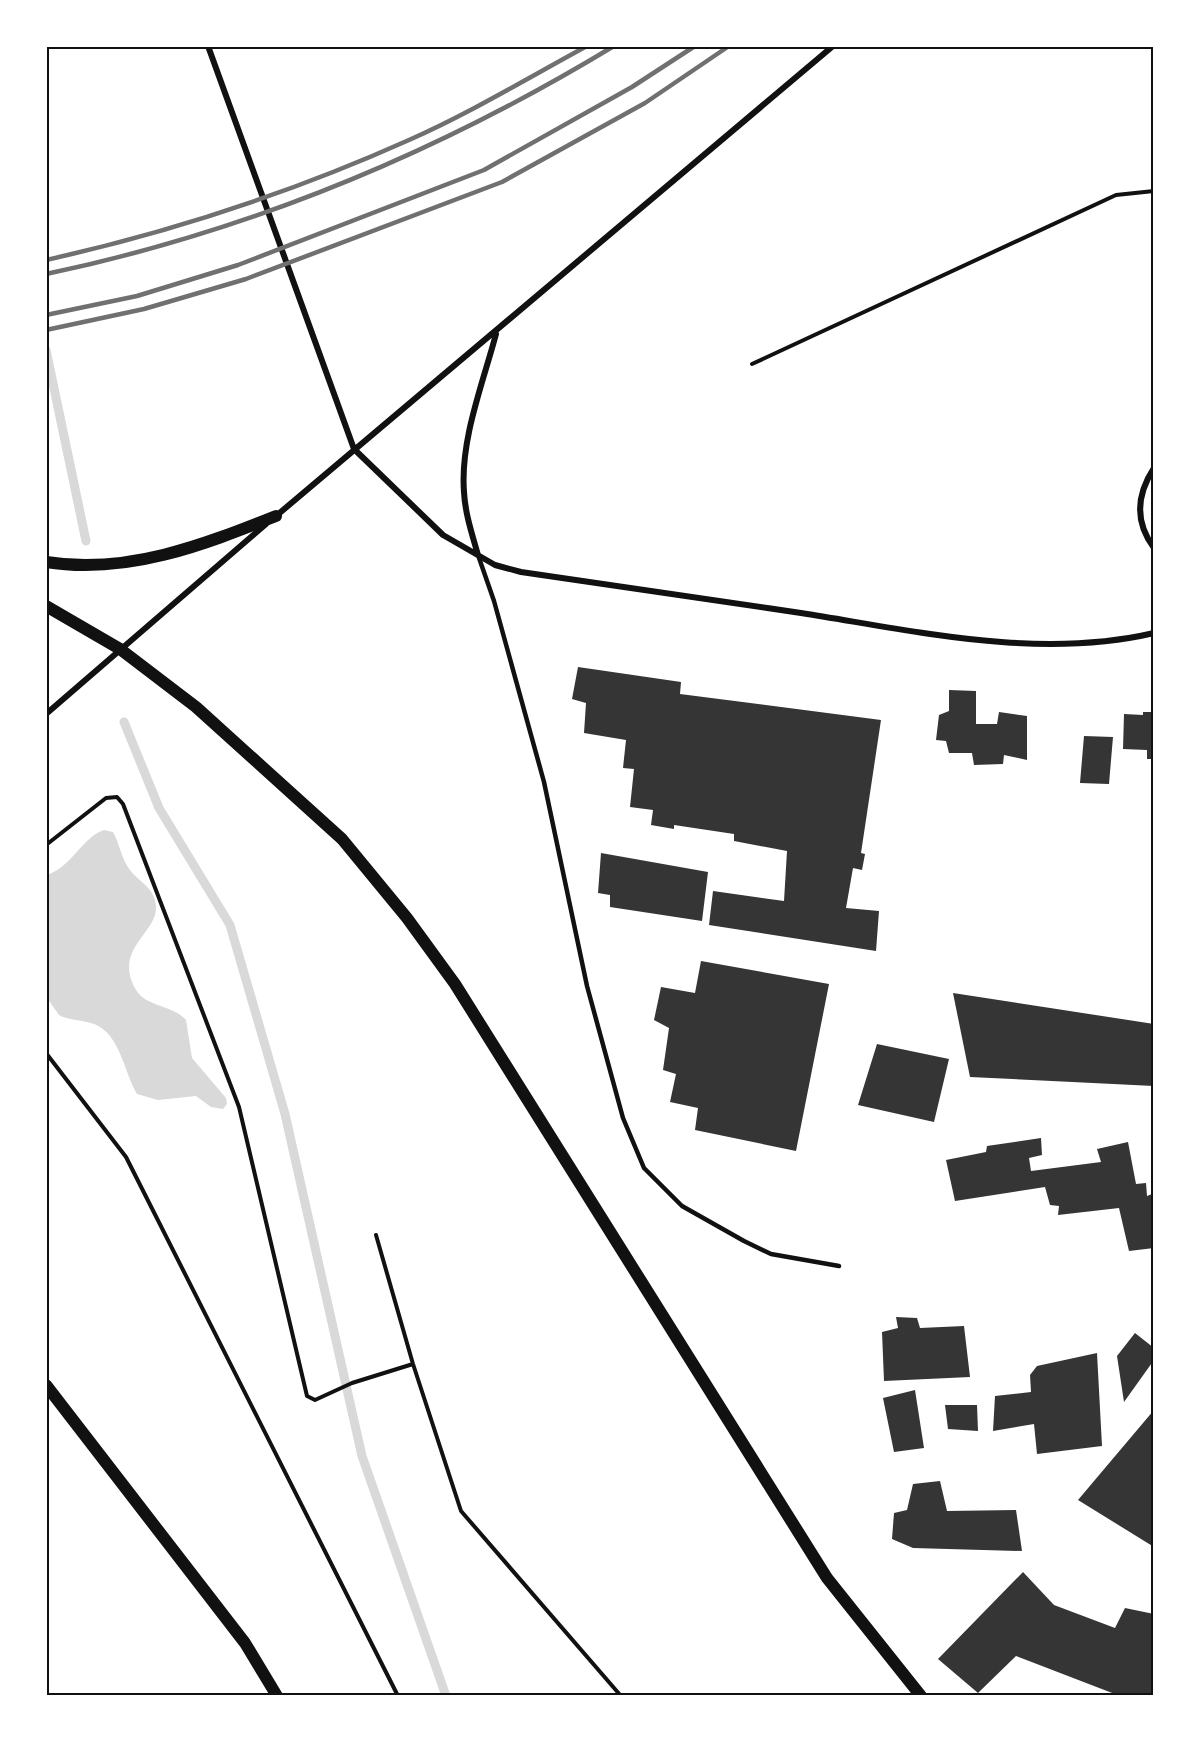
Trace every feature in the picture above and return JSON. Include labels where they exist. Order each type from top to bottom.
[{"type":"main road","points":[[46,562],[64,565],[150,560],[209,542],[276,516]]},
{"type":"main road","points":[[46,606],[120,649],[196,707],[342,839],[408,918],[461,994],[827,1578],[921,1695]]},
{"type":"main road","points":[[46,1385],[245,1642],[277,1695]]},
{"type":"street","points":[[208,46],[354,449],[443,535],[495,565],[522,572],[909,630],[1042,644],[1100,644],[1154,633]]},
{"type":"street","points":[[46,714],[354,449],[496,333],[833,46]]},
{"type":"street","points":[[478,555],[466,512],[463,490],[474,417],[496,333]]},
{"type":"street","points":[[1154,468],[1142,486],[1139,500],[1141,518],[1154,548]]},
{"type":"lane","points":[[478,555],[494,601],[544,782],[590,997],[623,1118],[644,1168],[682,1206],[744,1241],[771,1254],[838,1266]]},
{"type":"path","points":[[752,364],[1116,195],[1154,191]]},
{"type":"path","points":[[46,845],[106,798],[117,797],[123,804],[239,1107],[307,1396],[315,1400],[352,1383],[413,1364]]},
{"type":"path","points":[[46,1053],[126,1157],[398,1695]]},
{"type":"path","points":[[376,1235],[413,1364],[461,1511],[621,1695]]},
{"type":"shaded area","points":[[104,830],[113,832],[127,866],[150,890],[155,900],[155,916],[132,953],[129,963],[130,976],[140,996],[174,1011],[186,1020],[192,1058],[226,1098],[227,1104],[223,1109],[211,1107],[196,1096],[158,1100],[137,1094],[118,1049],[107,1033],[95,1024],[59,1015],[47,998],[47,875],[64,865],[89,839]]},
{"type":"building","points":[[578,667],[681,682],[680,694],[881,720],[861,853],[865,854],[862,870],[853,868],[846,908],[879,911],[876,951],[709,925],[713,891],[784,901],[787,851],[734,841],[734,834],[674,825],[674,829],[651,825],[653,810],[630,807],[634,769],[623,768],[626,740],[584,733],[586,703],[572,699]]},
{"type":"building","points":[[949,690],[976,691],[976,724],[997,724],[999,712],[1027,716],[1027,760],[1004,755],[1003,764],[974,765],[972,753],[949,753],[946,741],[936,740],[939,715],[949,711]]},
{"type":"building","points":[[1143,712],[1154,712],[1154,759],[1147,759],[1147,750],[1123,749],[1124,714],[1143,715]]},
{"type":"building","points":[[1084,736],[1113,737],[1109,784],[1080,783]]},
{"type":"building","points":[[601,853],[708,872],[702,921],[610,907],[610,895],[598,893]]},
{"type":"building","points":[[701,961],[829,984],[796,1151],[695,1130],[698,1108],[670,1102],[676,1074],[663,1070],[669,1028],[654,1020],[661,987],[695,993]]},
{"type":"building","points":[[953,993],[1154,1024],[1154,1086],[970,1077]]},
{"type":"building","points":[[877,1044],[949,1059],[934,1122],[858,1105]]},
{"type":"building","points":[[1041,1138],[1042,1155],[1029,1158],[1031,1171],[1101,1162],[1097,1149],[1128,1142],[1136,1184],[1146,1183],[1147,1196],[1152,1194],[1154,1248],[1129,1251],[1119,1208],[1058,1215],[1059,1206],[1050,1205],[1045,1187],[955,1201],[946,1160],[986,1152],[987,1146]]},
{"type":"building","points":[[896,1317],[917,1318],[920,1328],[964,1326],[970,1377],[884,1381],[882,1332],[898,1328]]},
{"type":"building","points":[[1135,1333],[1154,1348],[1154,1360],[1124,1402],[1117,1356]]},
{"type":"building","points":[[1097,1353],[1102,1446],[1037,1454],[1034,1424],[993,1431],[995,1396],[1031,1392],[1030,1375],[1037,1366]]},
{"type":"building","points":[[915,1390],[924,1448],[894,1452],[883,1398]]},
{"type":"building","points":[[945,1405],[977,1405],[978,1431],[948,1429]]},
{"type":"building","points":[[1154,1410],[1154,1547],[1078,1500]]},
{"type":"building","points":[[940,1481],[947,1511],[1016,1510],[1022,1551],[913,1548],[892,1539],[894,1513],[907,1510],[913,1484]]},
{"type":"building","points":[[1023,1572],[1054,1605],[1115,1628],[1125,1608],[1154,1614],[1154,1696],[1120,1696],[1016,1656],[978,1693],[938,1659]]},
{"type":"waterway","points":[[46,350],[86,541]]},
{"type":"waterway","points":[[124,722],[159,808],[230,925],[285,1114],[362,1456],[446,1696]]},
{"type":"railway","points":[[46,260],[139,237],[231,209],[321,177],[432,130],[587,46]]},
{"type":"railway","points":[[46,274],[195,236],[340,184],[410,154],[480,120],[548,85],[614,46]]},
{"type":"railway","points":[[46,315],[137,296],[238,265],[484,170],[632,87],[695,46]]},
{"type":"railway","points":[[46,330],[144,309],[246,279],[502,182],[645,103],[729,46]]}]
